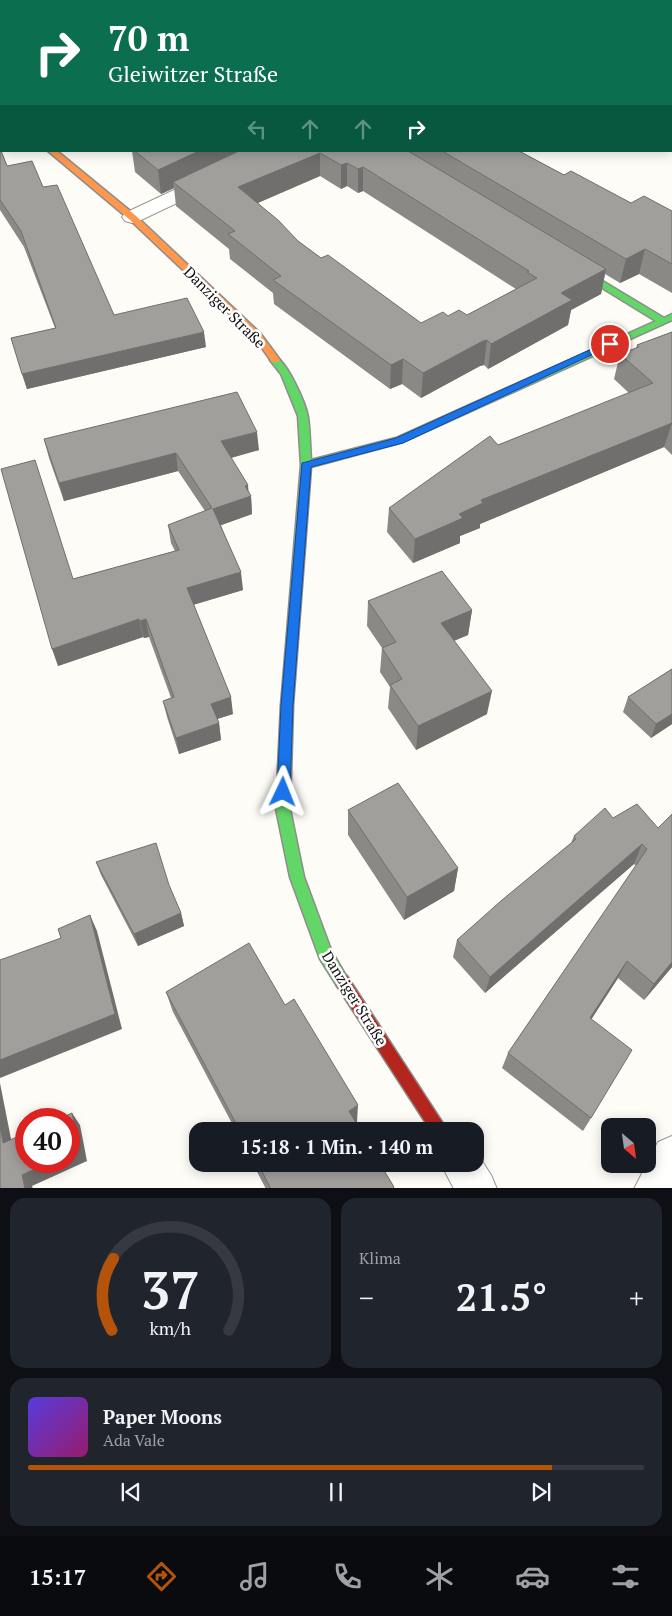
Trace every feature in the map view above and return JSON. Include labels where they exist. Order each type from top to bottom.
[{"type":"street","name":"Danziger Straße","points":[[53,152],[132,217],[257,334],[285,372],[302,416],[306,465],[287,705],[283,809],[297,877],[325,954],[434,1122]]},
{"type":"street","points":[[132,217],[270,152]]},
{"type":"street","points":[[564,260],[667,319]]},
{"type":"street","points":[[306,465],[399,440],[667,319]]},
{"type":"street","points":[[654,1188],[672,1156]]},
{"type":"street","points":[[466,1172],[477,1188]]},
{"type":"building","points":[[0,152],[7,166],[32,161],[43,187],[57,185],[114,315],[187,298],[204,332],[22,374],[11,338],[56,328],[21,231],[0,200]]},
{"type":"building","points":[[136,152],[197,152],[158,170]]},
{"type":"building","points":[[237,152],[410,152],[606,269],[561,293],[572,300],[491,344],[487,340],[483,341],[423,373],[403,359],[391,365],[273,280],[281,276],[228,234],[235,231],[173,182]],"holes":[[[320,153],[341,165],[347,163],[358,169],[363,167],[529,271],[527,272],[537,278],[467,315],[459,310],[448,316],[443,312],[421,323],[328,255],[321,258],[298,241],[278,220],[238,187]]]},
{"type":"building","points":[[444,152],[521,152],[564,175],[571,171],[631,203],[644,196],[672,211],[672,264],[645,249],[626,259]]},
{"type":"building","points":[[672,332],[672,423],[481,500],[483,503],[459,514],[463,518],[415,539],[389,508],[490,436],[498,445],[653,383],[620,354],[639,347],[637,345]]},
{"type":"building","points":[[237,392],[257,432],[221,441],[248,485],[245,486],[251,496],[213,509],[241,572],[187,588],[231,697],[211,704],[219,723],[176,738],[163,701],[174,697],[146,619],[140,621],[139,619],[52,649],[1,469],[35,460],[73,579],[179,550],[168,525],[212,508],[176,453],[59,483],[44,439]]},
{"type":"building","points":[[442,571],[472,610],[441,623],[492,691],[418,726],[390,685],[402,679],[382,648],[396,642],[368,601]]},
{"type":"building","points":[[672,669],[672,714],[656,724],[628,697]]},
{"type":"building","points":[[398,783],[458,868],[407,897],[348,810]]},
{"type":"building","points":[[637,804],[658,828],[672,814],[672,962],[654,984],[627,961],[590,1018],[632,1050],[591,1118],[508,1053],[647,849],[642,844],[490,977],[457,940],[576,839],[574,836],[605,808],[613,818]]},
{"type":"building","points":[[156,843],[169,885],[181,913],[134,934],[96,862]]},
{"type":"building","points":[[90,915],[115,1014],[0,1060],[0,960],[61,938],[58,929]]},
{"type":"building","points":[[249,943],[285,1005],[294,999],[358,1105],[349,1111],[356,1122],[235,1122],[166,992]]},
{"type":"building","points":[[0,1126],[3,1143],[15,1138],[15,1173],[26,1173],[22,1175],[25,1188],[0,1188]]},
{"type":"building","points":[[262,1172],[385,1172],[393,1188],[270,1188]]},
{"type":"traffic: fast","points":[[571,265],[663,321]]},
{"type":"traffic: fast","points":[[306,465],[399,440],[672,317]]},
{"type":"traffic: fast","points":[[275,360],[285,373],[303,416],[306,465],[287,705],[283,809],[297,877],[325,954],[342,981]]},
{"type":"traffic: slow","points":[[53,152],[132,217],[257,335],[275,360]]},
{"type":"traffic: jam","points":[[342,981],[434,1122]]},
{"type":"route","points":[[283,792],[287,705],[306,465],[399,440],[610,344]]}]
